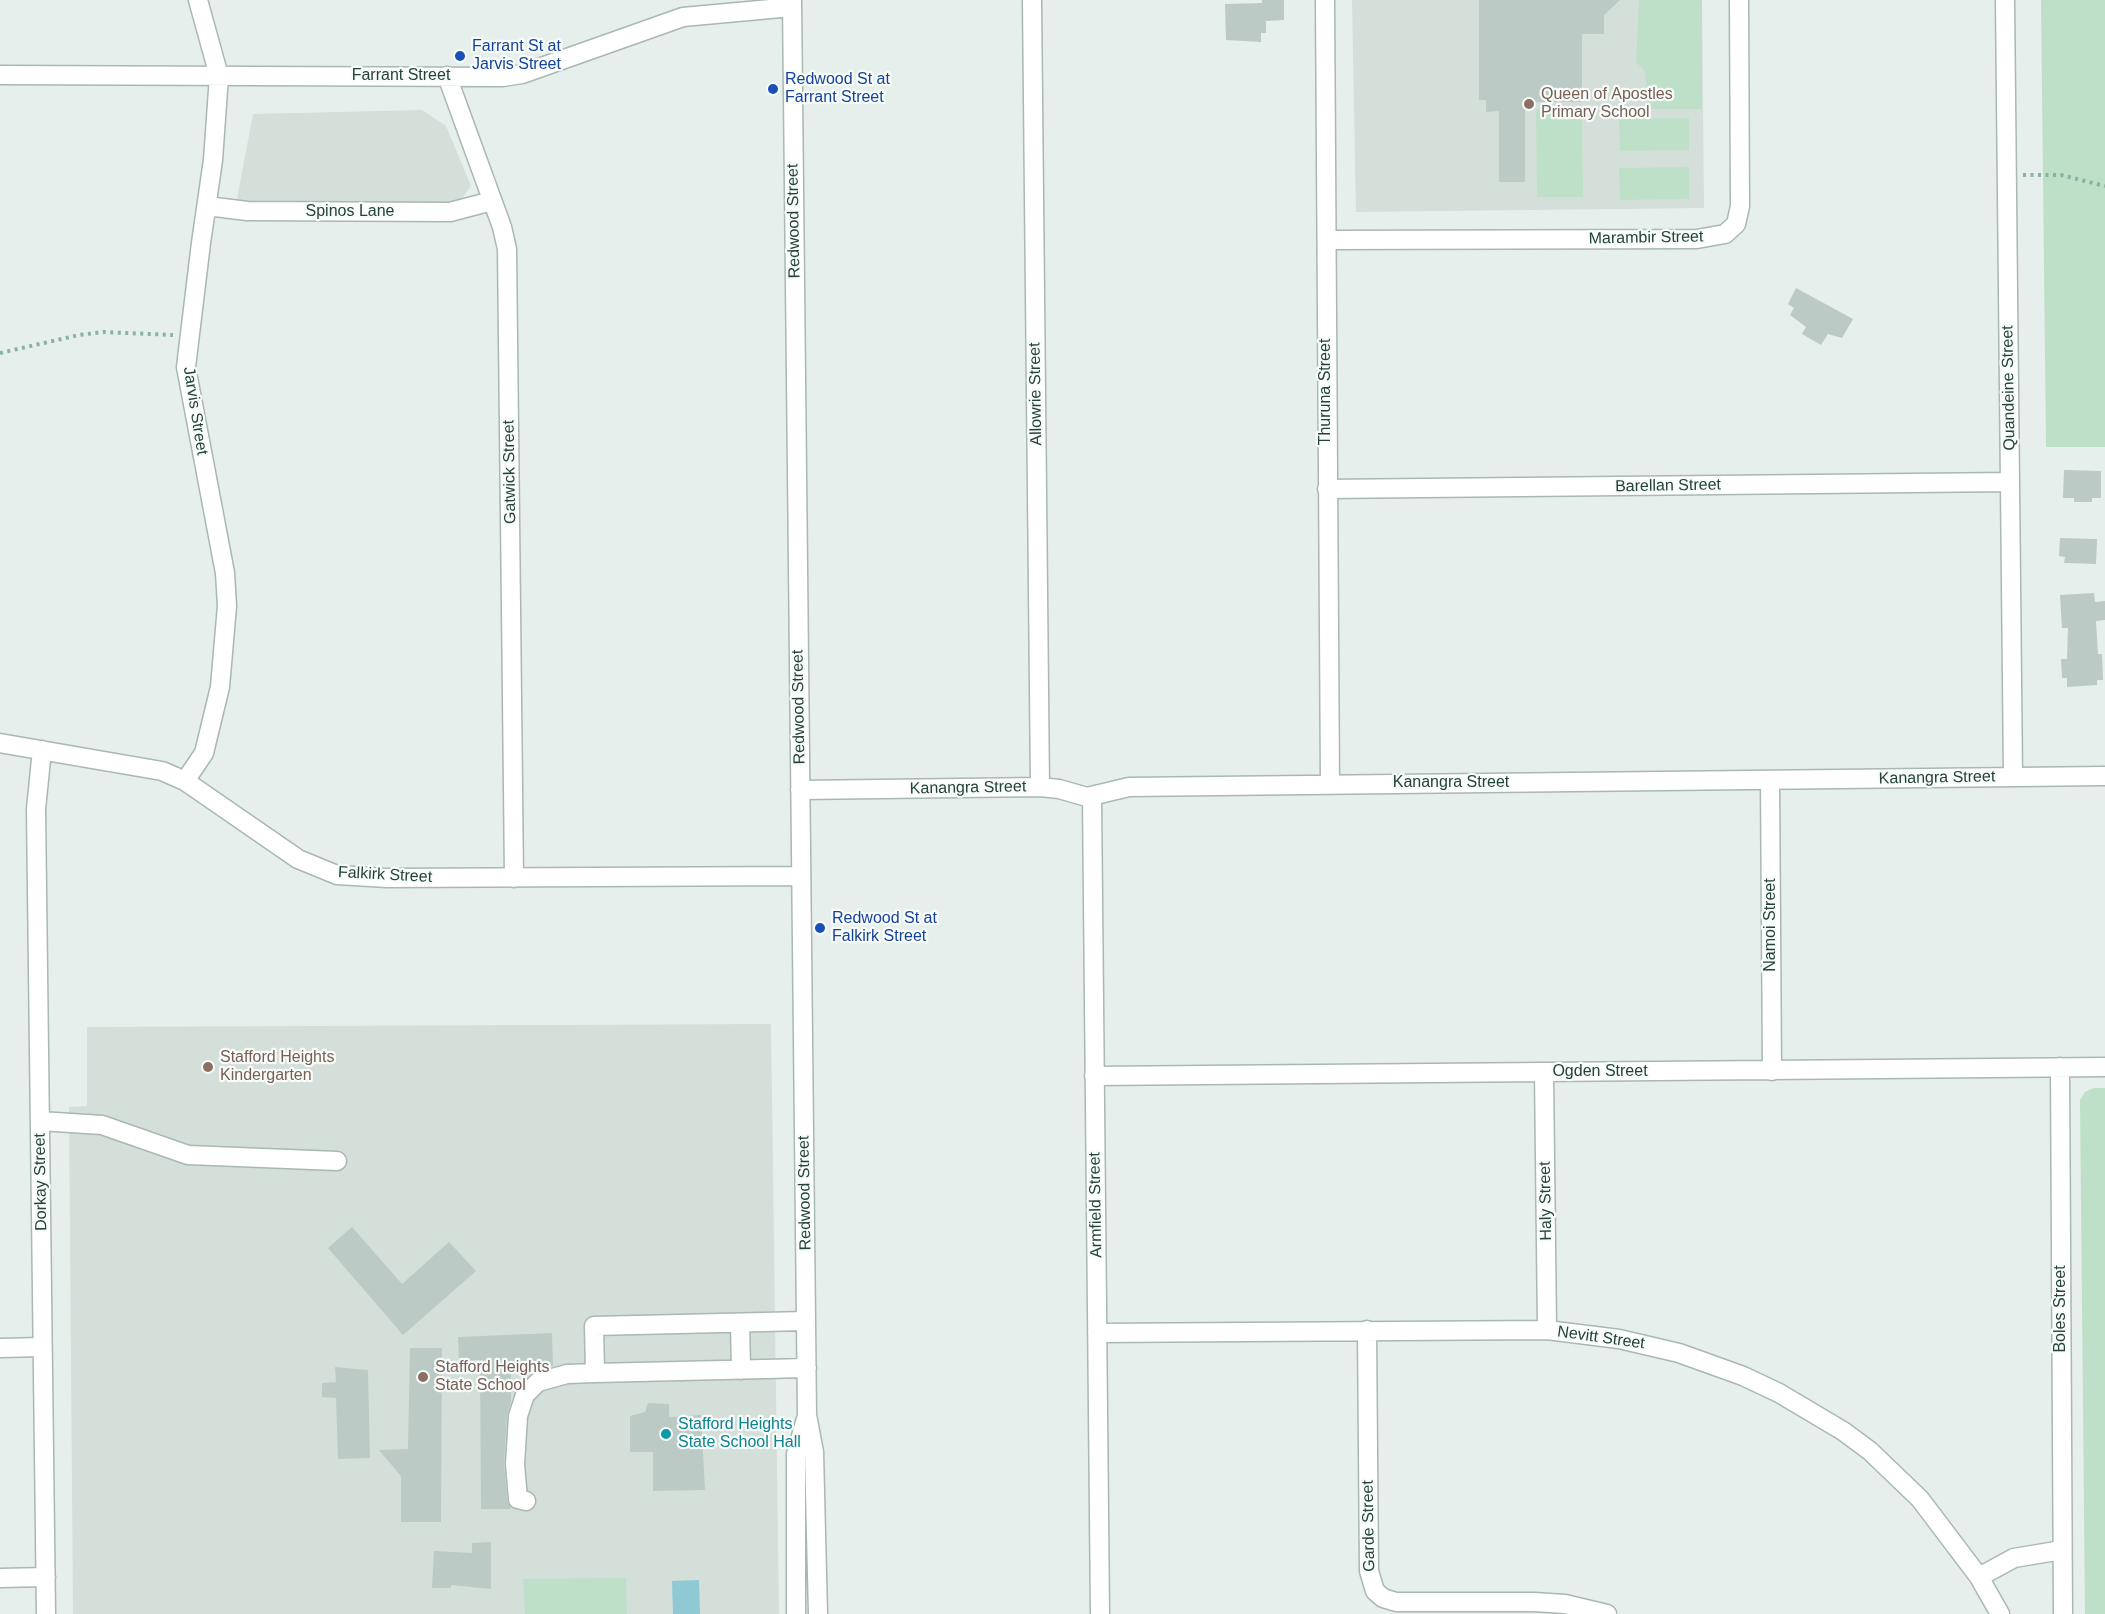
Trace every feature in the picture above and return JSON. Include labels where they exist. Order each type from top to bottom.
[{"type":"street","name":"Jarvis Street","points":[[185,781],[204,753],[220,687],[227,598],[225,573],[187,378],[189,336],[213,160],[219,76],[198,0]]},
{"type":"street","name":"Allowrie Street","points":[[1032,0],[1040,787]]},
{"type":"street","name":"Thuruna Street","points":[[1325,0],[1330,784]]},
{"type":"street","name":"Marambir Street","points":[[1327,240],[1697,239],[1725,234],[1736,224],[1740,206],[1739,0]]},
{"type":"street","name":"Quandeine Street","points":[[2005,0],[2013,776]]},
{"type":"street","name":"Farrant Street","points":[[0,75],[447,76],[522,74],[683,17],[792,3]]},
{"type":"street","name":"Redwood Street","points":[[792,3],[807,1415],[814,1452],[818,1614]]},
{"type":"street","name":"Gatwick Street","points":[[447,76],[505,238],[508,268],[514,878]]},
{"type":"street","name":"Spinos Lane","points":[[207,206],[248,211],[450,212],[492,201]]},
{"type":"street","name":"Barellan Street","points":[[1327,489],[2010,482]]},
{"type":"street","name":"Falkirk Street","points":[[0,743],[162,771],[185,781],[298,859],[337,875],[387,878],[801,876]]},
{"type":"street","name":"Dorkay Street","points":[[42,750],[36,796],[46,1614]]},
{"type":"street","name":"Kanangra Street","points":[[800,790],[1040,787],[1092,797],[1114,788],[1129,787],[2105,776]]},
{"type":"street","name":"Namoi Street","points":[[1770,780],[1772,1071]]},
{"type":"street","name":"Armfield Street","points":[[1092,797],[1100,1614]]},
{"type":"street","name":"Boles Street","points":[[2060,1067],[2063,1614]]},
{"type":"street","name":"Ogden Street","points":[[1094,1076],[2105,1067]]},
{"type":"street","name":"Haly Street","points":[[1544,1072],[1547,1330]]},
{"type":"street","points":[[40,1121],[102,1125],[188,1155],[336,1161]]},
{"type":"street","points":[[595,1373],[594,1326],[806,1321]]},
{"type":"street","points":[[740,1323],[741,1370]]},
{"type":"street","name":"Garde Street","points":[[1367,1330],[1369,1571],[1375,1590],[1383,1598],[1396,1602],[1534,1602],[1585,1608],[1607,1614]]},
{"type":"street","name":"Nevitt Street","points":[[1097,1333],[1547,1330],[1649,1344],[1709,1363],[1779,1393],[1843,1431],[1894,1472],[1920,1499],[1979,1577],[2000,1614]]},
{"type":"street","points":[[0,1348],[42,1347]]},
{"type":"street","points":[[525,1501],[518,1499],[515,1464],[518,1416],[525,1395],[538,1382],[567,1374],[807,1368]]},
{"type":"street","name":"Redwood Street","points":[[796,1614],[796,1454],[807,1415]]},
{"type":"street","points":[[1979,1577],[2014,1558],[2062,1550]]},
{"type":"street","points":[[0,1578],[46,1576]]},
{"type":"path","points":[[2007,175],[2061,176],[2105,186]]},
{"type":"path","points":[[0,353],[79,334],[103,332],[189,336]]},
{"type":"shaded area","name":"Queen of Apostles Primary School","points":[[1352,0],[1702,0],[1704,208],[1356,212]]},
{"type":"shaded area","points":[[422,110],[446,126],[471,186],[456,206],[251,205],[237,199],[253,114]]},
{"type":"shaded area","name":"Stafford Heights State School","points":[[771,1024],[779,1614],[73,1614],[69,1107],[87,1106],[87,1027]]},
{"type":"green space","points":[[1639,0],[1702,0],[1702,109],[1648,109],[1645,71],[1636,62]]},
{"type":"green space","points":[[2041,0],[2105,0],[2105,447],[2046,447]]},
{"type":"green space","points":[[1582,108],[1583,197],[1537,197],[1536,109]]},
{"type":"green space","points":[[1689,118],[1689,150],[1620,151],[1619,119]]},
{"type":"green space","points":[[1689,167],[1689,199],[1620,200],[1619,168]]},
{"type":"green space","points":[[2094,1088],[2105,1088],[2105,1614],[2085,1614],[2080,1100],[2085,1092]]},
{"type":"green space","points":[[626,1578],[627,1614],[525,1614],[523,1579]]},
{"type":"water","points":[[699,1580],[700,1614],[673,1614],[672,1581]]},
{"type":"building","points":[[1262,0],[1284,0],[1284,20],[1266,21],[1266,33],[1261,33],[1261,42],[1226,40],[1225,4],[1262,3]]},
{"type":"building","points":[[1479,0],[1620,0],[1604,15],[1604,34],[1582,34],[1582,102],[1525,102],[1525,182],[1499,182],[1499,111],[1486,112],[1486,100],[1479,100]]},
{"type":"building","points":[[1796,288],[1853,319],[1842,338],[1828,334],[1821,345],[1802,334],[1806,327],[1790,315],[1794,308],[1788,304]]},
{"type":"building","points":[[2064,470],[2101,471],[2101,498],[2092,498],[2092,502],[2074,502],[2074,498],[2063,498]]},
{"type":"building","points":[[2060,538],[2097,539],[2096,564],[2064,563],[2065,557],[2059,556]]},
{"type":"building","points":[[2094,593],[2095,602],[2105,601],[2105,620],[2096,621],[2098,654],[2102,654],[2103,680],[2097,680],[2097,685],[2067,687],[2067,678],[2062,678],[2061,659],[2067,659],[2068,628],[2062,628],[2060,595]]},
{"type":"building","points":[[352,1227],[402,1284],[449,1242],[476,1271],[403,1335],[328,1248]]},
{"type":"building","points":[[552,1333],[553,1366],[511,1368],[511,1401],[507,1415],[504,1463],[507,1500],[511,1509],[481,1509],[480,1360],[459,1361],[458,1337]]},
{"type":"building","points":[[410,1348],[442,1348],[441,1522],[401,1522],[401,1476],[379,1450],[408,1449]]},
{"type":"building","points":[[335,1367],[368,1370],[370,1458],[338,1459],[336,1398],[322,1397],[322,1383],[336,1382]]},
{"type":"building","name":"Stafford Heights State School Hall","points":[[648,1403],[669,1404],[669,1417],[701,1415],[705,1490],[653,1491],[653,1452],[630,1452],[630,1416],[645,1412]]},
{"type":"building","points":[[491,1542],[491,1589],[451,1585],[451,1588],[432,1588],[434,1551],[472,1553],[472,1543]]},
{"type":"place","name":"Farrant St at Jarvis Street","points":[[460,56]]},
{"type":"place","name":"Redwood St at Farrant Street","points":[[773,89]]},
{"type":"place","name":"Queen of Apostles Primary School","points":[[1529,104]]},
{"type":"place","name":"Redwood St at Falkirk Street","points":[[820,928]]},
{"type":"place","name":"Stafford Heights Kindergarten","points":[[208,1067]]},
{"type":"place","name":"Stafford Heights State School","points":[[423,1377]]},
{"type":"place","name":"Stafford Heights State School Hall","points":[[666,1434]]}]
